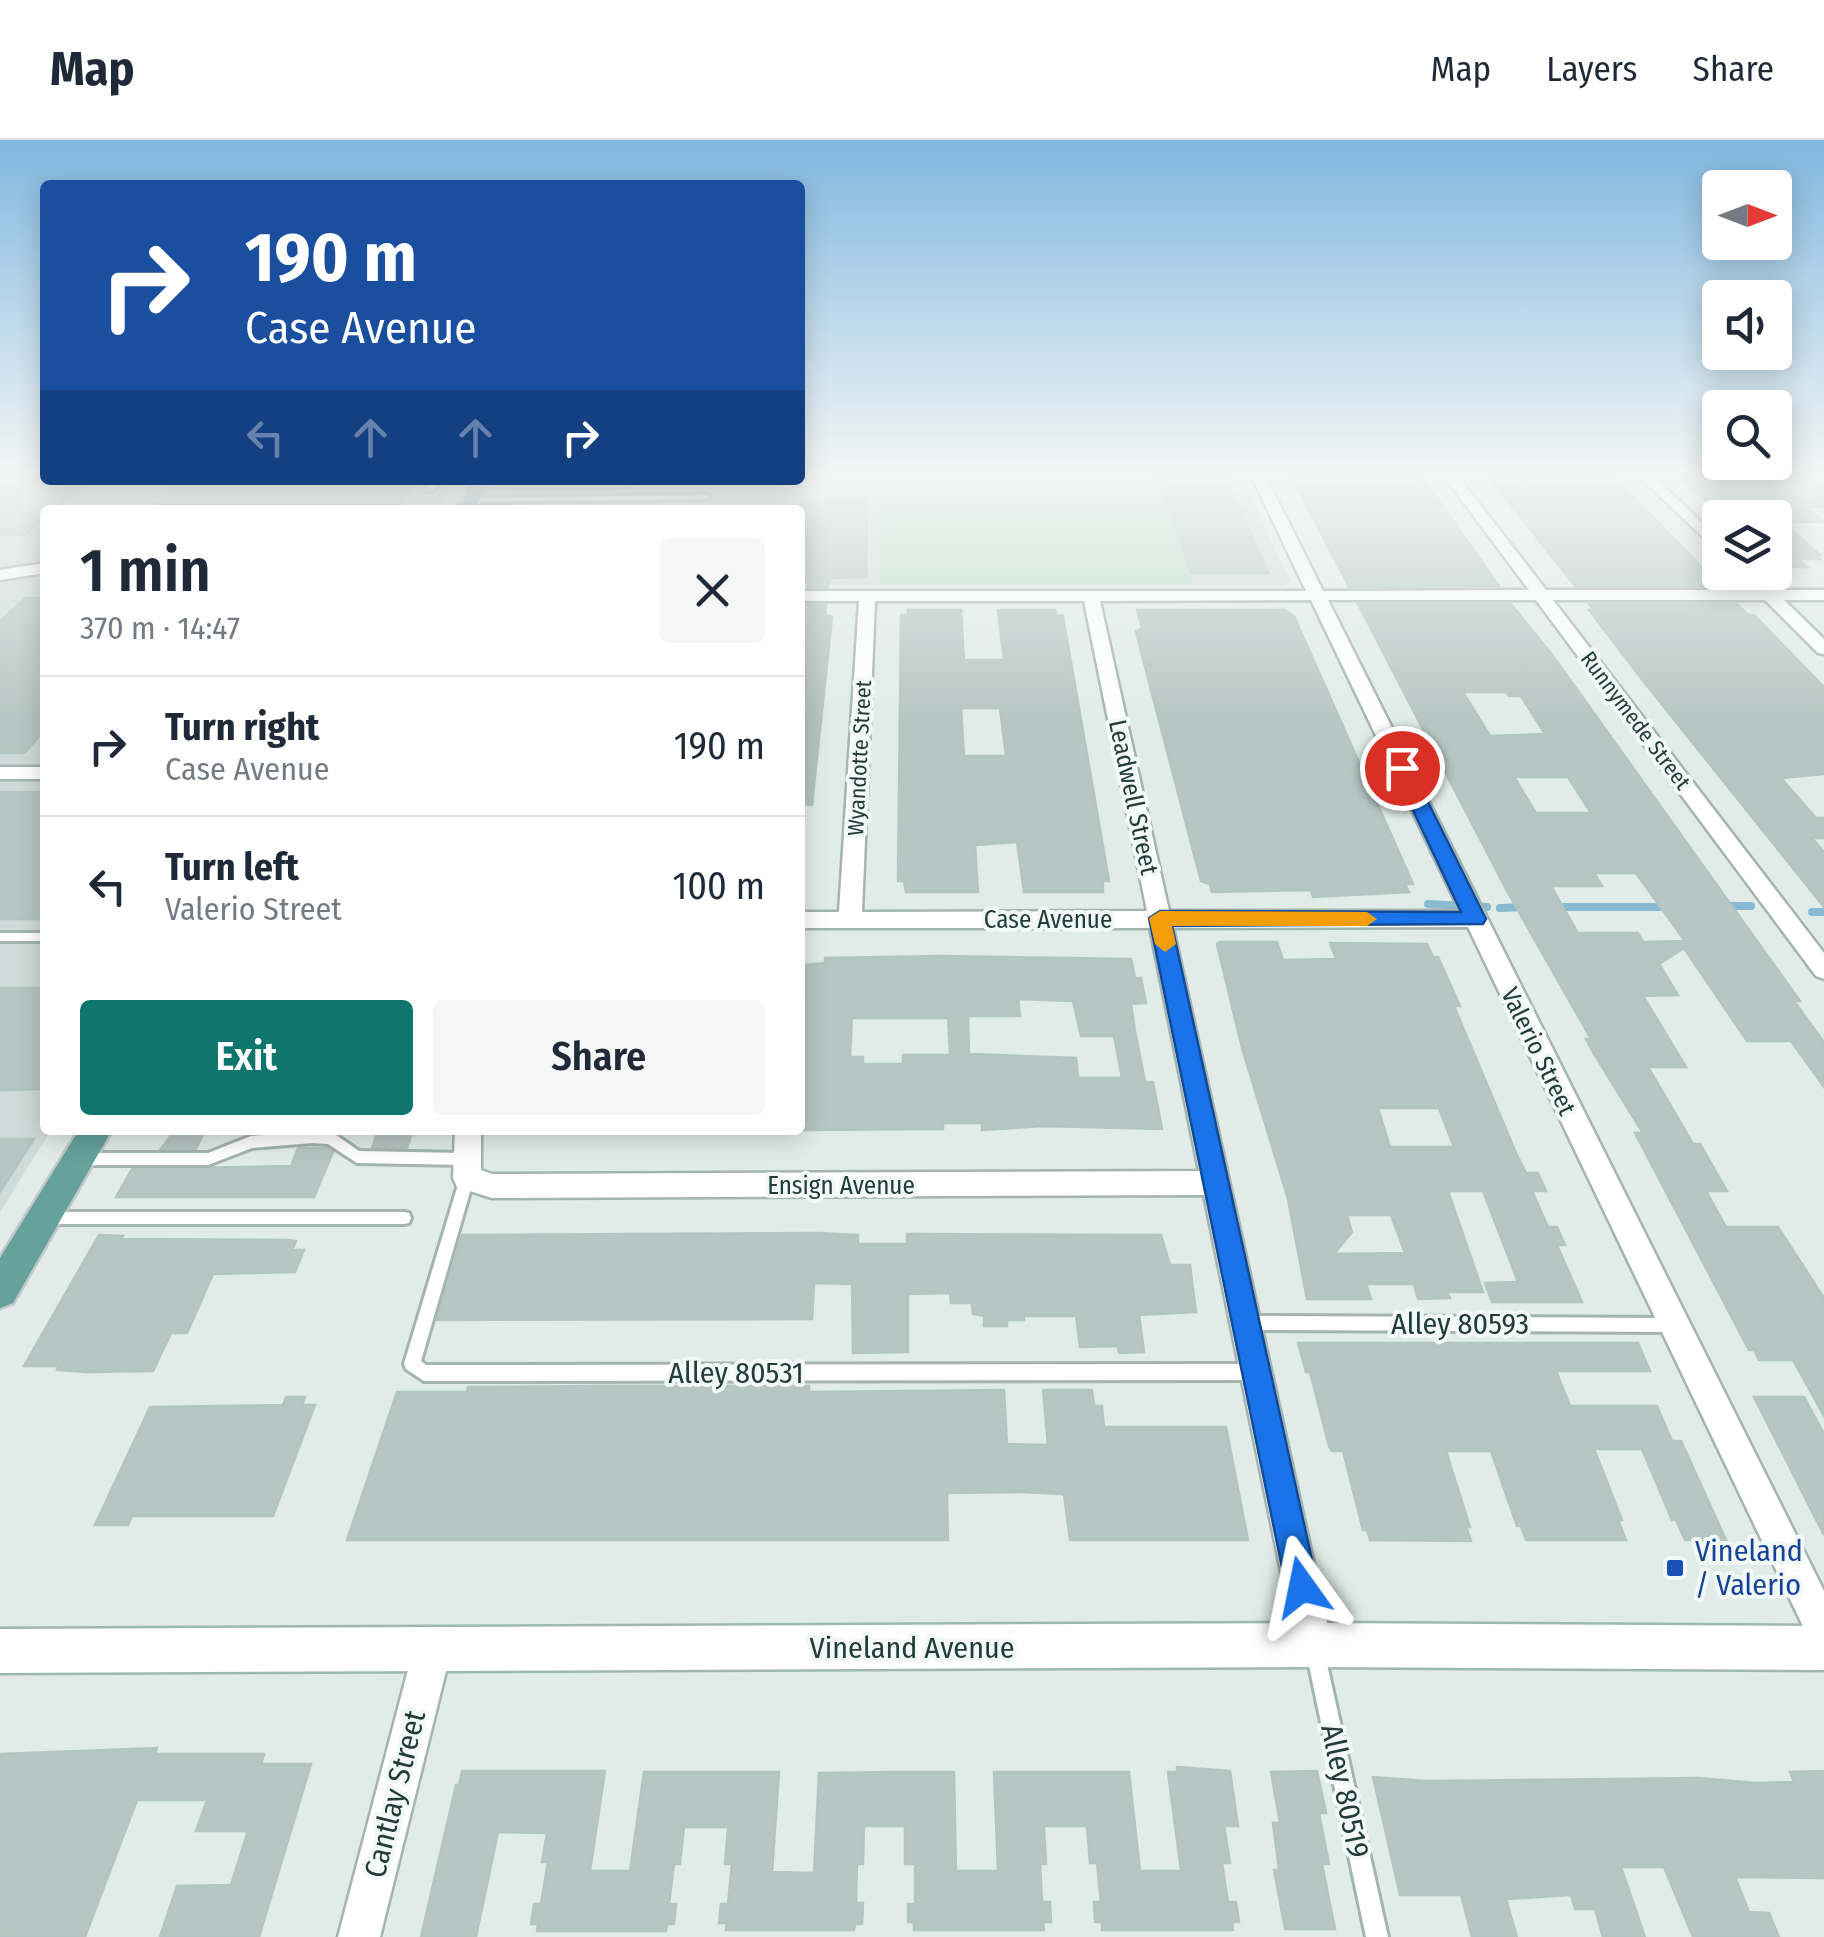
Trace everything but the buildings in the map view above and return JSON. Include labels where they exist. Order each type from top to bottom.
[{"type":"main road","points":[[0,1291],[87,1145]]},
{"type":"main road","name":"Vineland Avenue","points":[[0,1651],[1314,1645],[1824,1648]]},
{"type":"street","name":"Valerio Street","points":[[1297,555],[1824,1630]]},
{"type":"street","name":"Runnymede Street","points":[[1511,555],[1824,970]]},
{"type":"street","points":[[0,574],[40,569]]},
{"type":"street","points":[[1765,590],[1824,649]]},
{"type":"street","points":[[805,596],[1824,595]]},
{"type":"street","name":"Wyandotte Street","points":[[850,920],[868,596]]},
{"type":"street","name":"Leadwell Street","points":[[1090,596],[1314,1645]]},
{"type":"street","points":[[0,773],[40,773]]},
{"type":"street","name":"Case Avenue","points":[[805,920],[1475,919]]},
{"type":"street","points":[[467,1168],[468,1135]]},
{"type":"street","name":"Ensign Avenue","points":[[467,1168],[492,1186],[1216,1183]]},
{"type":"street","name":"Cantlay Street","points":[[359,1937],[432,1651]]},
{"type":"lane","points":[[0,936],[40,937]]},
{"type":"lane","points":[[87,1145],[208,1159],[251,1142],[331,1138],[357,1158],[467,1168]]},
{"type":"lane","name":"Alley 80531","points":[[467,1168],[412,1364],[424,1373],[1256,1372]]},
{"type":"lane","points":[[44,1218],[404,1218]]},
{"type":"lane","name":"Alley 80593","points":[[1246,1323],[1674,1325]]},
{"type":"lane","name":"Alley 80519","points":[[1314,1645],[1377,1937]]},
{"type":"shaded area","points":[[0,555],[40,555],[40,1135],[48,1135],[0,1212]]},
{"type":"shaded area","points":[[805,555],[1278,555],[1290,581],[1284,585],[805,585]]},
{"type":"green space","points":[[880,555],[1183,555],[1193,585],[879,585]]},
{"type":"waterway","points":[[1428,904],[1487,907]]},
{"type":"waterway","points":[[1725,906],[1751,906]]},
{"type":"waterway","points":[[1500,908],[1526,907]]},
{"type":"waterway","points":[[1555,907],[1666,907]]},
{"type":"waterway","points":[[1812,912],[1824,912]]},
{"type":"slow traffic","points":[[1165,944],[1160,918],[1367,919]]},
{"type":"place","name":"Vineland / Valerio","points":[[1675,1568]]},
{"type":"route","points":[[1302,1587],[1160,918],[1475,919],[1402,768]]}]
